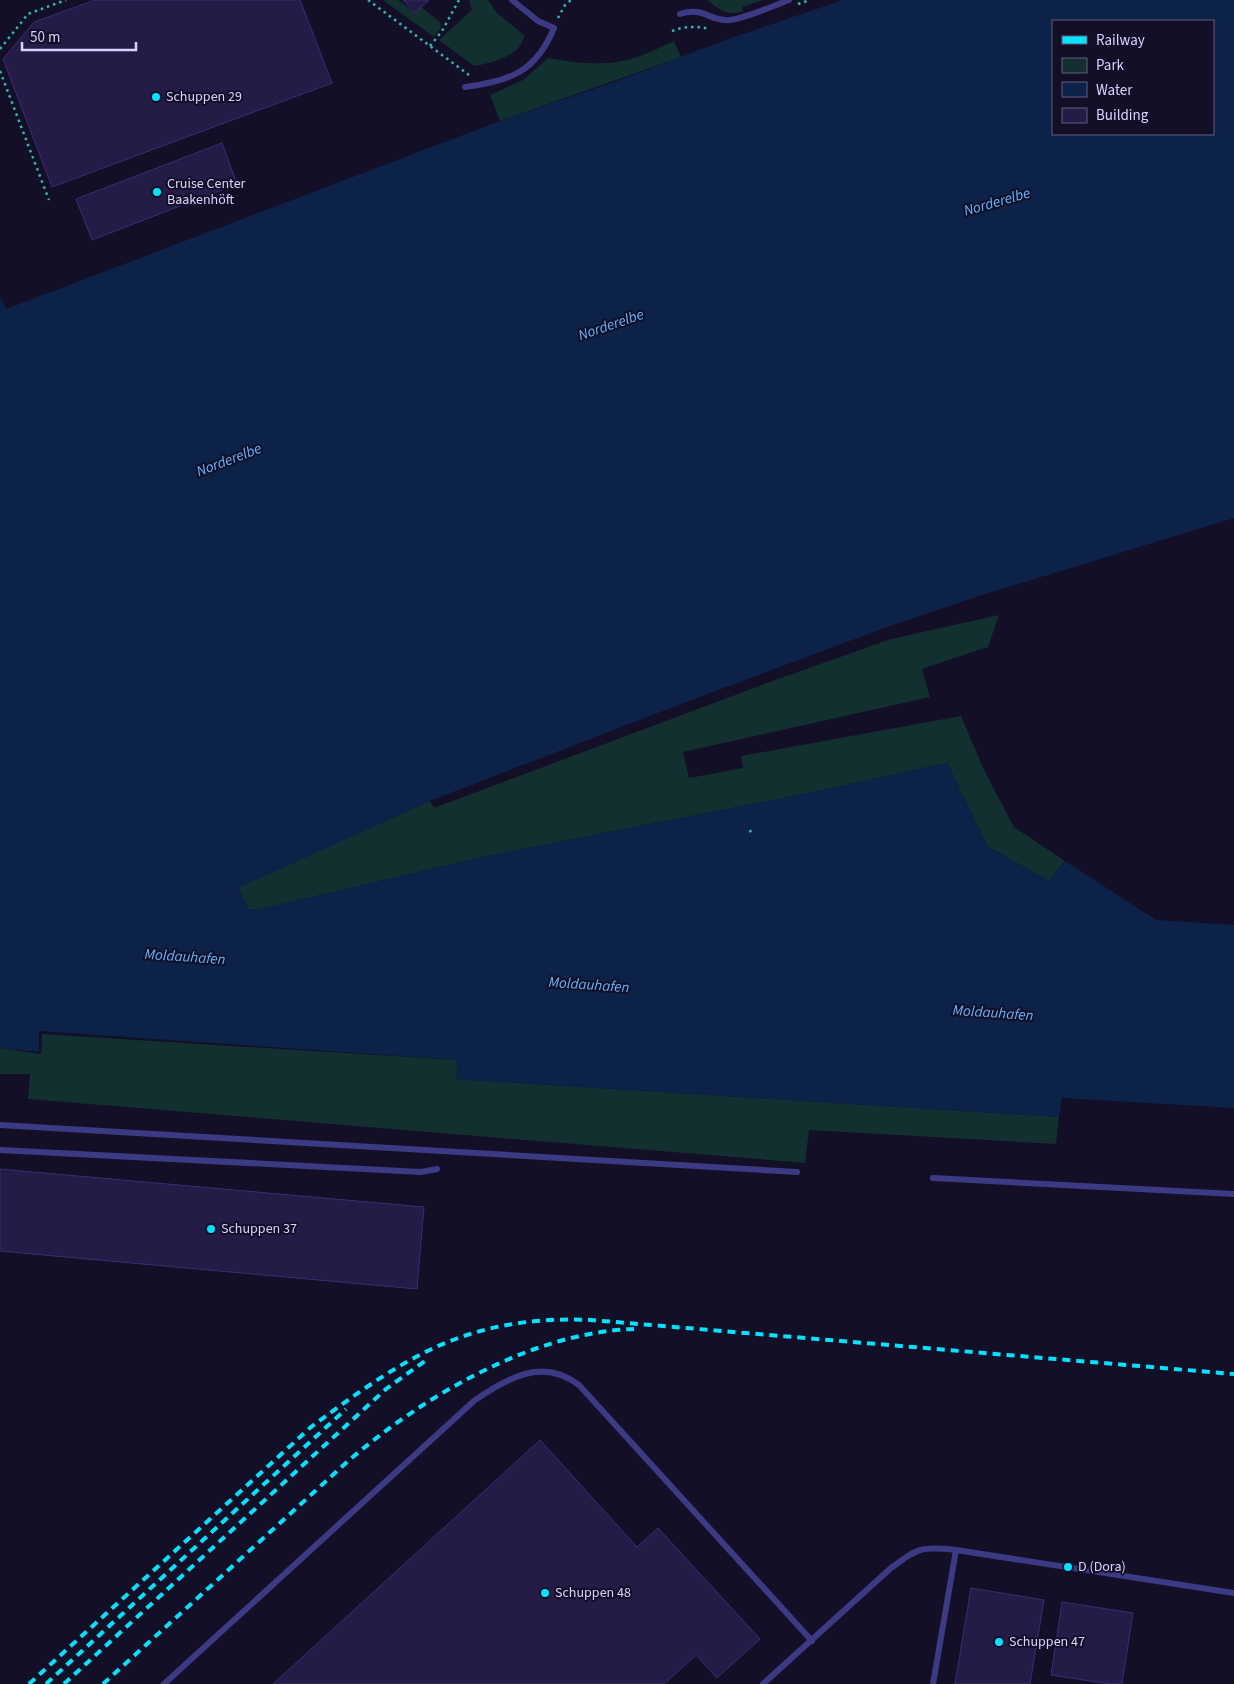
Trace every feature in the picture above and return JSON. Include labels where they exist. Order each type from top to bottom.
[{"type":"lane","points":[[465,87],[493,83],[518,72],[531,64],[545,48],[554,28],[538,21],[512,0]]},
{"type":"lane","points":[[680,14],[690,10],[698,10],[716,18],[728,20],[789,0]]},
{"type":"lane","points":[[0,1125],[797,1172]]},
{"type":"lane","points":[[0,1150],[420,1172],[437,1170]]},
{"type":"lane","points":[[932,1178],[1234,1194]]},
{"type":"lane","points":[[1218,1193],[1234,1198]]},
{"type":"lane","points":[[164,1684],[475,1400],[513,1378],[535,1372],[552,1371],[569,1378],[579,1386],[812,1641]]},
{"type":"lane","points":[[763,1684],[891,1568],[908,1555],[923,1548],[956,1550],[1234,1593]]},
{"type":"lane","points":[[933,1684],[956,1550]]},
{"type":"path","points":[[0,49],[28,14],[66,0]]},
{"type":"path","points":[[368,0],[471,76]]},
{"type":"path","points":[[430,46],[442,31],[459,0]]},
{"type":"path","points":[[554,28],[560,12],[571,0]]},
{"type":"path","points":[[0,71],[49,200]]},
{"type":"green space","points":[[383,0],[399,0],[415,13],[421,7],[440,22],[441,27],[434,37]]},
{"type":"green space","points":[[469,0],[488,0],[496,12],[525,36],[515,51],[498,60],[474,66],[439,40],[472,10]]},
{"type":"green space","points":[[707,0],[763,0],[742,7],[743,11],[728,13]]},
{"type":"green space","points":[[674,41],[681,57],[500,121],[490,95],[523,80],[548,58],[588,63],[617,62],[651,52]]},
{"type":"green space","points":[[999,615],[988,647],[922,669],[930,697],[683,752],[689,778],[743,768],[741,756],[961,716],[985,772],[1014,827],[1065,861],[1049,881],[988,847],[947,763],[809,793],[487,856],[257,910],[248,909],[238,887],[430,801],[434,808],[778,679],[891,639]]},
{"type":"green space","points":[[42,1034],[458,1060],[456,1079],[1059,1117],[1056,1144],[809,1130],[805,1163],[28,1099],[30,1074],[0,1074],[0,1048],[41,1054]]},
{"type":"water","points":[[843,0],[1234,0],[1234,518],[979,596],[887,627],[430,801],[238,888],[248,909],[257,910],[487,856],[809,793],[947,763],[988,847],[1049,881],[1065,861],[1156,920],[1234,925],[1234,1108],[1062,1098],[1059,1117],[456,1079],[458,1060],[39,1031],[39,1052],[0,1048],[0,297],[6,309],[500,121],[617,81],[731,38]]},
{"type":"building","name":"Schuppen 29","points":[[95,0],[300,0],[332,83],[52,187],[3,59],[34,22]]},
{"type":"building","points":[[403,0],[429,0],[415,13]]},
{"type":"building","name":"Cruise Center Baakenhöft","points":[[222,143],[237,184],[92,240],[76,199]]},
{"type":"building","name":"Schuppen 37","points":[[0,1169],[424,1207],[417,1289],[0,1251]]},
{"type":"building","name":"Schuppen 48","points":[[540,1440],[637,1547],[658,1528],[760,1639],[717,1678],[696,1655],[664,1684],[273,1684]]},
{"type":"building","name":"Schuppen 47","points":[[971,1588],[1044,1600],[1030,1684],[955,1684]]},
{"type":"building","points":[[1062,1602],[1133,1613],[1122,1684],[1110,1684],[1051,1675]]},
{"type":"railway","points":[[29,1684],[311,1427],[366,1387],[425,1352],[467,1335],[497,1327],[528,1322],[591,1320],[1234,1374]]},
{"type":"railway","points":[[103,1684],[347,1462],[409,1414],[480,1372],[518,1355],[557,1342],[595,1333],[634,1329]]},
{"type":"railway","points":[[64,1684],[386,1389],[429,1358]]},
{"type":"railway","points":[[46,1684],[346,1409]]},
{"type":"place","name":"Schuppen 29","points":[[156,97]]},
{"type":"place","name":"Cruise Center Baakenhöft","points":[[157,192]]},
{"type":"place","name":"Schuppen 37","points":[[211,1229]]},
{"type":"place","name":"D (Dora)","points":[[1068,1567]]},
{"type":"place","name":"Schuppen 48","points":[[545,1593]]},
{"type":"place","name":"Schuppen 47","points":[[999,1642]]},
{"type":"water label","name":"Norderelbe","points":[[997,202]]},
{"type":"water label","name":"Norderelbe","points":[[611,325]]},
{"type":"water label","name":"Norderelbe","points":[[229,460]]},
{"type":"water label","name":"Moldauhafen","points":[[185,957]]},
{"type":"water label","name":"Moldauhafen","points":[[589,985]]},
{"type":"water label","name":"Moldauhafen","points":[[993,1013]]}]
